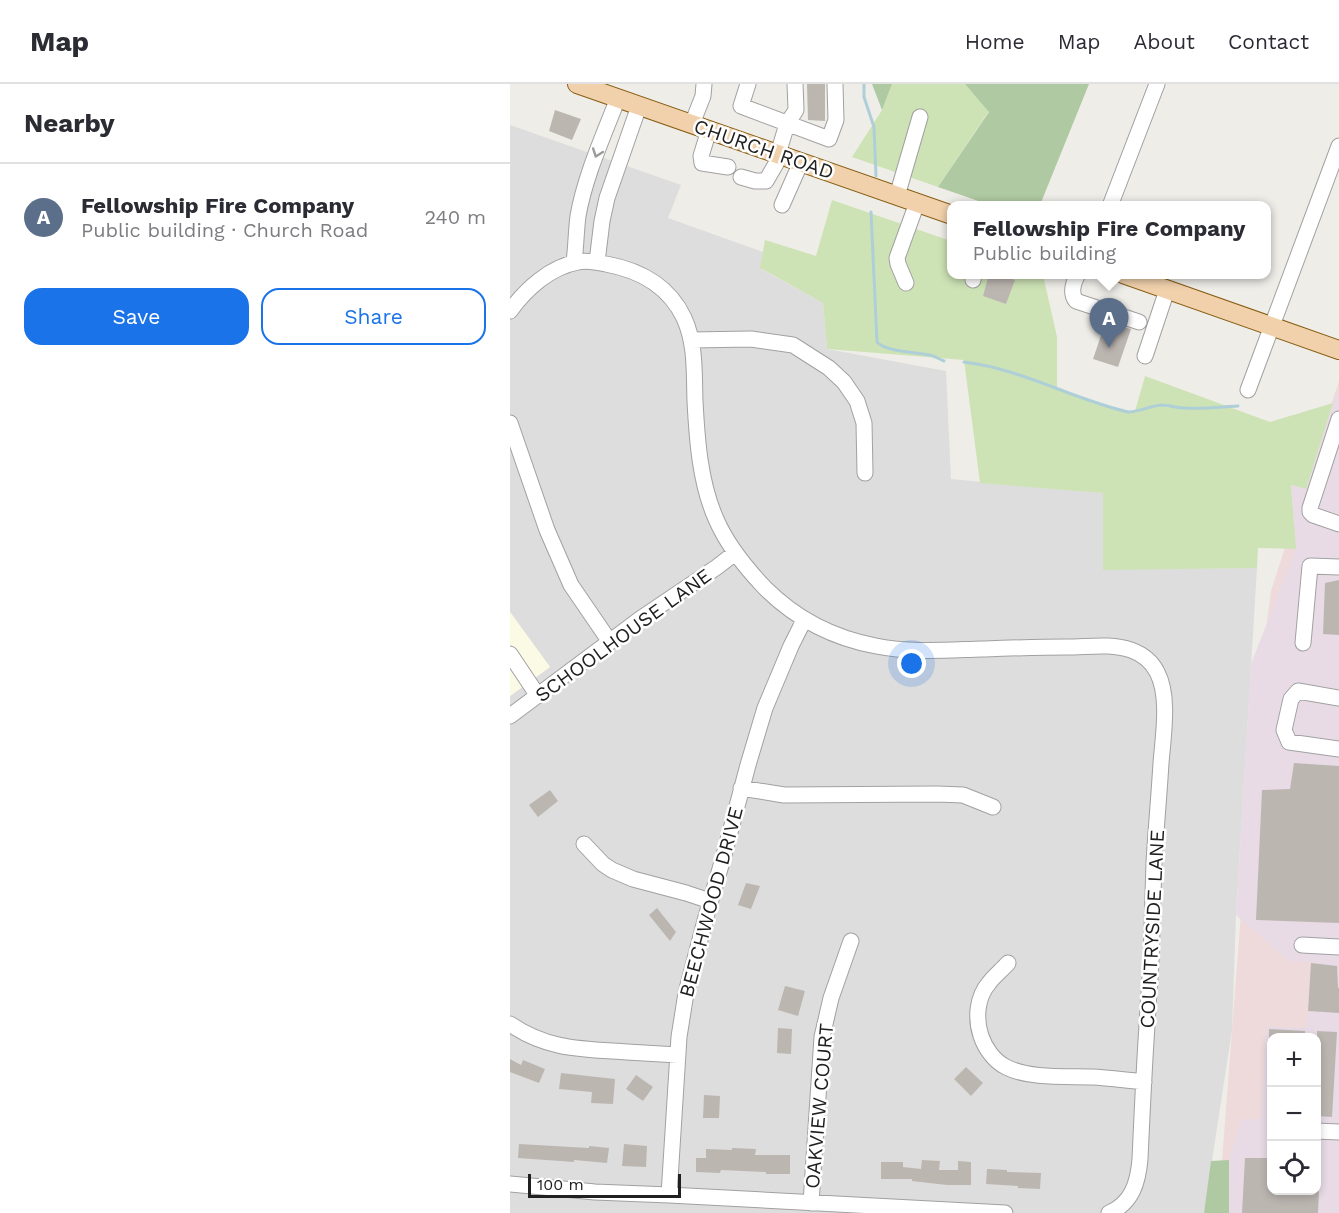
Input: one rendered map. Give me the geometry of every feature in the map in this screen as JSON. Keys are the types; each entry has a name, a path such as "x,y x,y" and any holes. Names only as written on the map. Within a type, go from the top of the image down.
{"main road":[{"name":"CHURCH ROAD","path":"577,84 947,214"},
{"path":"1137,279 1339,350"}],"street":[{"path":"704,84 700,127 702,164 728,166"},
{"path":"748,84 741,106 829,139 836,120 835,84"},
{"path":"741,177 766,181 779,154 787,124 795,110 795,84"},
{"path":"1112,201 1157,84"},
{"path":"574,262 582,199 618,98"},
{"path":"597,262 607,198 639,106"},
{"path":"897,196 920,117"},
{"path":"1248,390 1339,146"},
{"path":"782,205 801,162"},
{"path":"906,283 897,258 917,203"},
{"path":"510,311 533,285 557,269 574,262 584,261 628,269 662,288 671,297 685,319 691,340 697,428 703,474 715,517 735,553 766,589 804,620"},
{"path":"1075,279 1072,292 1076,302 1139,322"},
{"path":"1145,356 1167,290"},
{"path":"691,340 751,339 793,345 829,368 844,382 857,401 864,423 865,473"},
{"path":"1339,419 1310,512 1339,524"},
{"path":"510,423 547,530 571,585 610,642"},
{"name":"SCHOOLHOUSE LANE","path":"510,716 735,553"},
{"path":"1303,643 1310,566 1339,567"},
{"name":"COUNTRYSIDE LANE","path":"804,620 821,630 848,640 892,649 1119,647 1143,656 1157,670 1163,686 1164,730 1154,871 1139,1172 1135,1188 1127,1201 1109,1213"},
{"name":"BEECHWOOD DRIVE","path":"669,1195 683,1007 710,901 765,708 804,620"},
{"path":"510,654 538,696"},
{"path":"1339,698 1298,691 1291,699 1284,730 1289,742 1339,749"},
{"path":"741,788 784,795 963,795 993,807"},
{"path":"584,844 612,870 633,879 710,901"},
{"name":"OAKVIEW COURT","path":"811,1203 822,1037 831,998 851,940"},
{"path":"1302,945 1339,947"},
{"path":"1008,963 983,991 977,1014 982,1039 987,1050 995,1059 1015,1071 1027,1073 1144,1082"},
{"path":"510,1024 539,1040 564,1047 678,1055"},
{"path":"1321,1131 1339,1132"},
{"path":"510,1184 595,1192 1005,1213"}],"shaded area":[{"path":"510,125 681,185 668,218 763,252 761,269 823,303 827,349 946,371 951,479 1103,493 1103,569 1257,568 1236,915 1232,1030 1204,1213 510,1213 510,696 550,667 510,612"},
{"path":"1339,381 1339,1213 1218,1213 1258,691 1271,591"},
{"path":"1339,389 1339,1213 1229,1213 1229,1160 1242,1119 1261,1119 1266,1027 1307,1028 1311,962 1289,961 1236,915 1251,664 1296,549 1291,485 1306,489"},
{"path":"510,612 550,667 510,696"}],"green space":[{"path":"872,84 892,84 882,110"},
{"path":"892,84 965,84 989,111 938,187 852,157 882,110"},
{"path":"965,84 1089,84 1042,201 978,201 938,187 989,112"},
{"path":"832,200 947,240 947,279 1044,279 1057,337 1057,389 1119,410 1135,411 1145,376 1270,422 1333,403 1306,489 1291,485 1296,549 1258,548 1257,568 1103,570 1103,493 980,483 964,360 827,349 823,303 760,268 765,240 816,256"},
{"path":"1229,1160 1229,1213 1204,1213 1211,1161"}],"building":[{"path":"807,84 825,84 825,121 808,120"},
{"path":"555,110 581,119 572,140 549,131"},
{"path":"988,279 1015,280 1006,304 983,296"},
{"path":"1106,321 1117,328 1118,325 1131,329 1118,367 1093,359"},
{"path":"1339,580 1339,635 1323,634 1325,583"},
{"path":"1294,763 1339,766 1339,923 1256,920 1262,790 1290,789"},
{"path":"550,790 558,801 538,817 529,805"},
{"path":"746,883 760,886 751,909 738,905"},
{"path":"657,908 676,932 670,941 649,915"},
{"path":"1311,963 1337,966 1339,1013 1308,1011"},
{"path":"785,986 805,991 798,1016 778,1010"},
{"path":"778,1028 792,1029 791,1054 777,1053"},
{"path":"1269,1029 1305,1031 1305,1033 1269,1033"},
{"path":"1317,1031 1337,1032 1332,1117 1321,1116 1321,1033"},
{"path":"510,1059 521,1065 523,1060 545,1069 539,1083 510,1072"},
{"path":"966,1067 983,1083 971,1096 954,1079"},
{"path":"561,1073 615,1079 613,1104 591,1103 592,1092 559,1089"},
{"path":"636,1075 653,1087 643,1101 626,1089"},
{"path":"704,1095 720,1096 719,1118 703,1118"},
{"path":"519,1144 609,1148 607,1163 574,1160 574,1162 518,1158"},
{"path":"624,1144 647,1146 646,1167 622,1166"},
{"path":"732,1148 756,1149 755,1155 790,1155 790,1174 721,1170 720,1173 696,1172 696,1158 706,1158 706,1149 732,1150"},
{"path":"1245,1158 1267,1158 1267,1195 1319,1195 1318,1213 1242,1213"},
{"path":"922,1160 940,1161 939,1170 958,1170 958,1161 971,1162 971,1185 947,1185 912,1181 912,1179 881,1179 881,1162 903,1162 903,1167 921,1169"},
{"path":"987,1169 1041,1173 1040,1189 986,1184"}],"waterway":[{"path":"864,84 864,97 874,127 876,176"},
{"path":"871,212 877,342 887,348 930,355 944,361"},
{"path":"964,362 1027,377 1087,400 1128,412 1161,405 1182,408 1238,406"}],"place":[{"name":"Fellowship Fire Company","path":"1109,348"}]}
